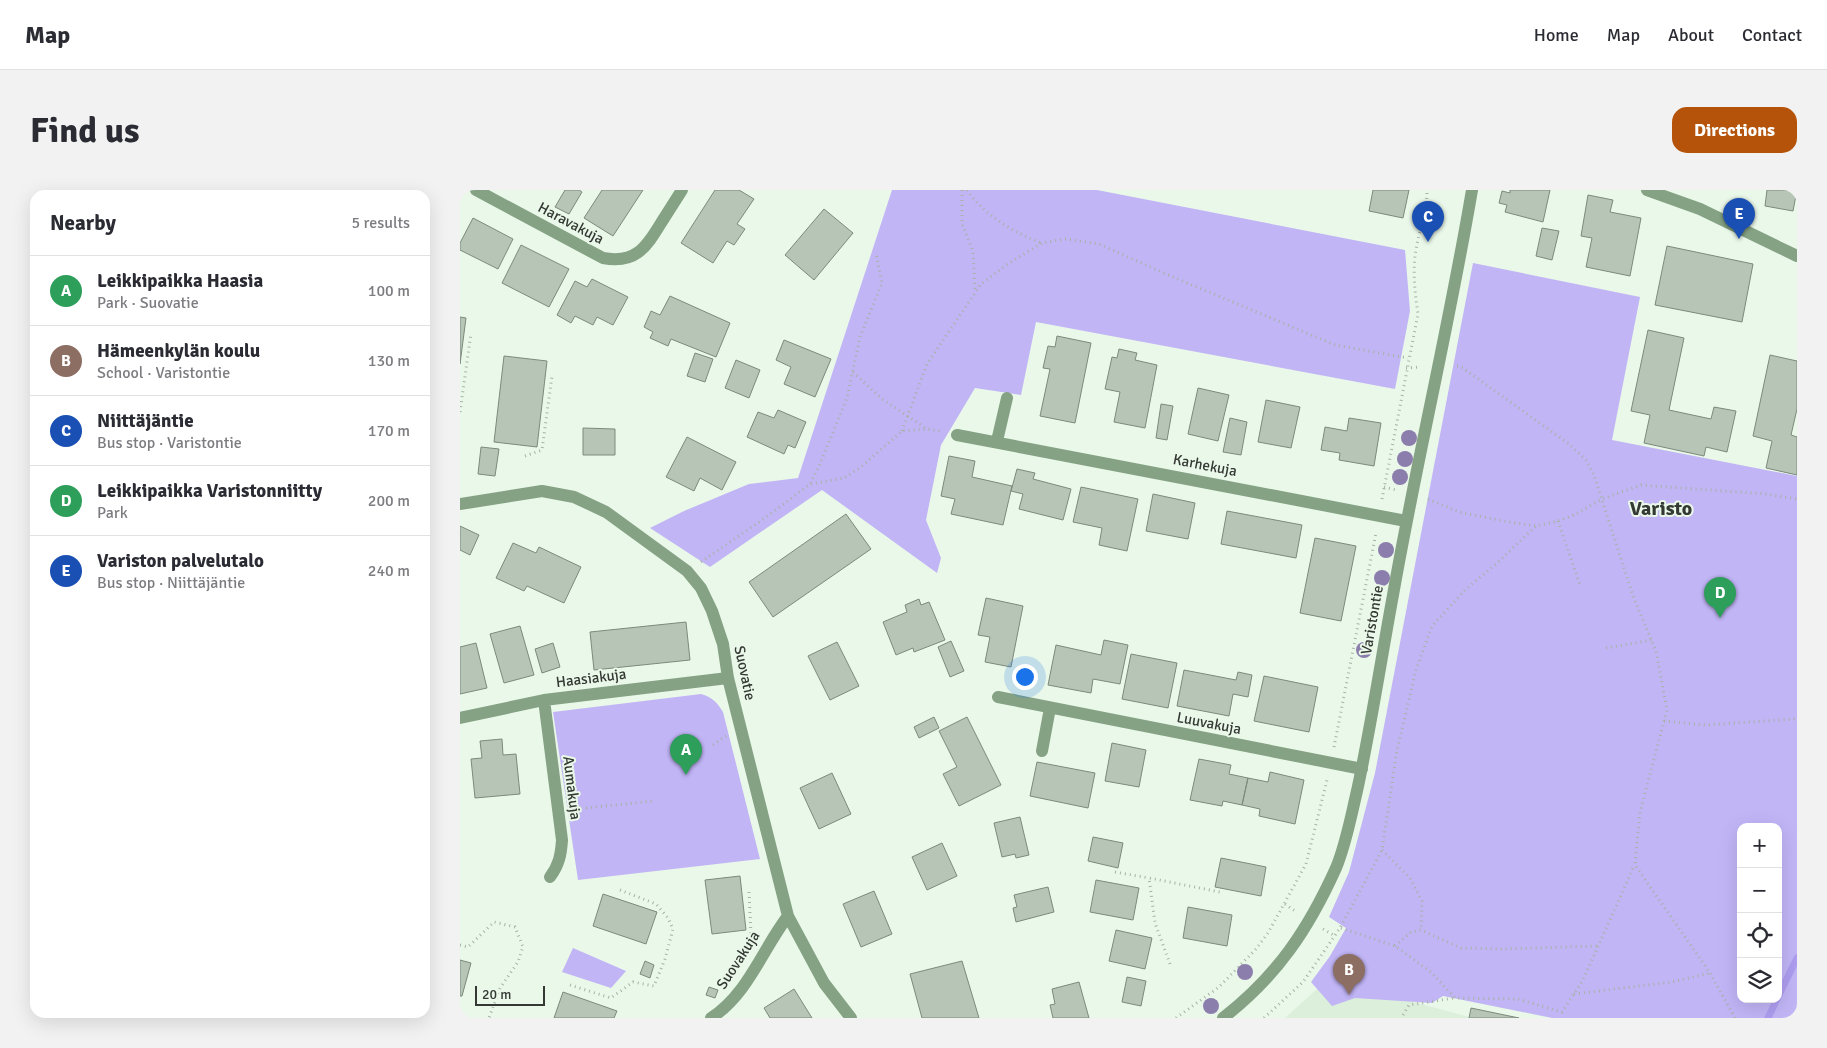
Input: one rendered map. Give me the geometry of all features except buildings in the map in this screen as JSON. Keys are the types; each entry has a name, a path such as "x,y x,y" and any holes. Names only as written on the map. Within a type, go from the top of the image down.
{"street":[{"name":"Haravakuja","path":"476,190 603,258 614,260 626,259 638,254 648,245 682,190"},
{"name":"Varistontie","path":"1223,1018 1240,1005 1273,972 1295,944 1337,866 1362,769 1406,521 1439,364 1472,190"},
{"path":"1647,190 1700,209 1797,256"},
{"path":"997,441 1007,398"},
{"name":"Karhekuja","path":"957,434 1406,521"},
{"name":"Suovatie","path":"460,504 542,491 574,497 606,512 687,571 701,588 712,611 723,644 728,678 788,916 824,983 851,1018"},
{"name":"Haasiakuja","path":"460,718 544,700 728,678"},
{"name":"Luuvakuja","path":"998,697 1362,769"},
{"name":"Aumakuja","path":"544,700 562,840 561,856 557,868 550,877"},
{"path":"1042,751 1050,708"},
{"name":"Suovakuja","path":"712,1018 726,1009 742,990 777,930 788,916"}],"path":[{"path":"962,190 962,224 973,251 975,293"},
{"path":"967,190 973,199 1020,235 1042,243"},
{"path":"1176,1018 1219,987 1256,949 1268,933 1306,864 1331,763 1406,368 1418,314 1414,284 1416,254 1427,202 1427,190"},
{"path":"810,484 844,478 902,431 927,364 981,284 1000,269 1042,243 1066,239 1100,244 1175,278 1335,345 1408,358"},
{"path":"687,571 769,516 810,484 847,398 860,337 882,282 876,253"},
{"path":"460,412 471,333"},
{"path":"1403,1016 1410,1005 1455,998 1517,999 1562,1012 1583,980 1635,866 1640,812 1667,710 1656,651 1633,596 1602,499 1587,461 1569,444 1460,366 1439,364 1406,368"},
{"path":"852,371 882,399 928,429"},
{"path":"525,456 542,450 552,376"},
{"path":"902,431 928,429 957,434"},
{"path":"1384,487 1413,493 1459,512 1536,526 1574,515 1602,499 1641,486 1766,494 1797,499"},
{"path":"1558,521 1580,585"},
{"path":"1264,1018 1303,982 1340,928 1382,850 1396,750 1416,670 1432,626 1466,589 1536,526"},
{"path":"1606,648 1652,640"},
{"path":"1664,721 1705,724 1795,719 1797,717"},
{"path":"558,811 654,801"},
{"path":"1382,850 1410,878 1422,901 1421,930"},
{"path":"1635,866 1710,973 1735,1018"},
{"path":"1115,872 1220,892"},
{"path":"1149,878 1155,923 1170,964"},
{"path":"570,985 611,998 633,982 654,986 665,959 672,929 668,918 656,904 620,890"},
{"path":"722,980 751,935 749,892"},
{"path":"460,945 468,947 494,922 514,927 523,947 518,962 500,988 489,1018"},
{"path":"1340,928 1395,946 1431,972 1455,998"},
{"path":"1395,946 1411,932 1421,930 1461,948 1501,949 1598,946"},
{"path":"1574,994 1672,982 1710,973"}],"shaded area":[{"path":"892,190 1097,190 1405,250 1410,311 1395,389 1036,322 1021,395 975,388 941,445 926,520 941,558 937,573 822,490 710,567 650,528 684,511 749,484 798,478"},
{"path":"1473,263 1640,297 1612,440 1797,476 1797,1018 1552,1018 1443,996 1432,1003 1355,998 1332,1006 1311,982 1330,956 1346,928 1329,917 1349,872 1375,773"},
{"path":"701,694 714,700 723,712 760,859 578,880 553,712"},
{"path":"573,948 626,971 611,988 562,972"},
{"path":"1328,979 1473,1018 1285,1018"}],"waterway":[{"path":"1782,989 1797,958"},
{"path":"1768,1018 1775,1003"}],"place":[{"name":"Variston palvelutalo","path":"1739,239"},
{"name":"Niittäjäntie","path":"1428,242"},
{"name":"Leikkipaikka Varistonniitty","path":"1720,618"},
{"name":"Leikkipaikka Haasia","path":"686,775"},
{"name":"Hämeenkylän koulu","path":"1349,995"}],"district":[{"name":"Varisto","path":"1661,508"}]}
